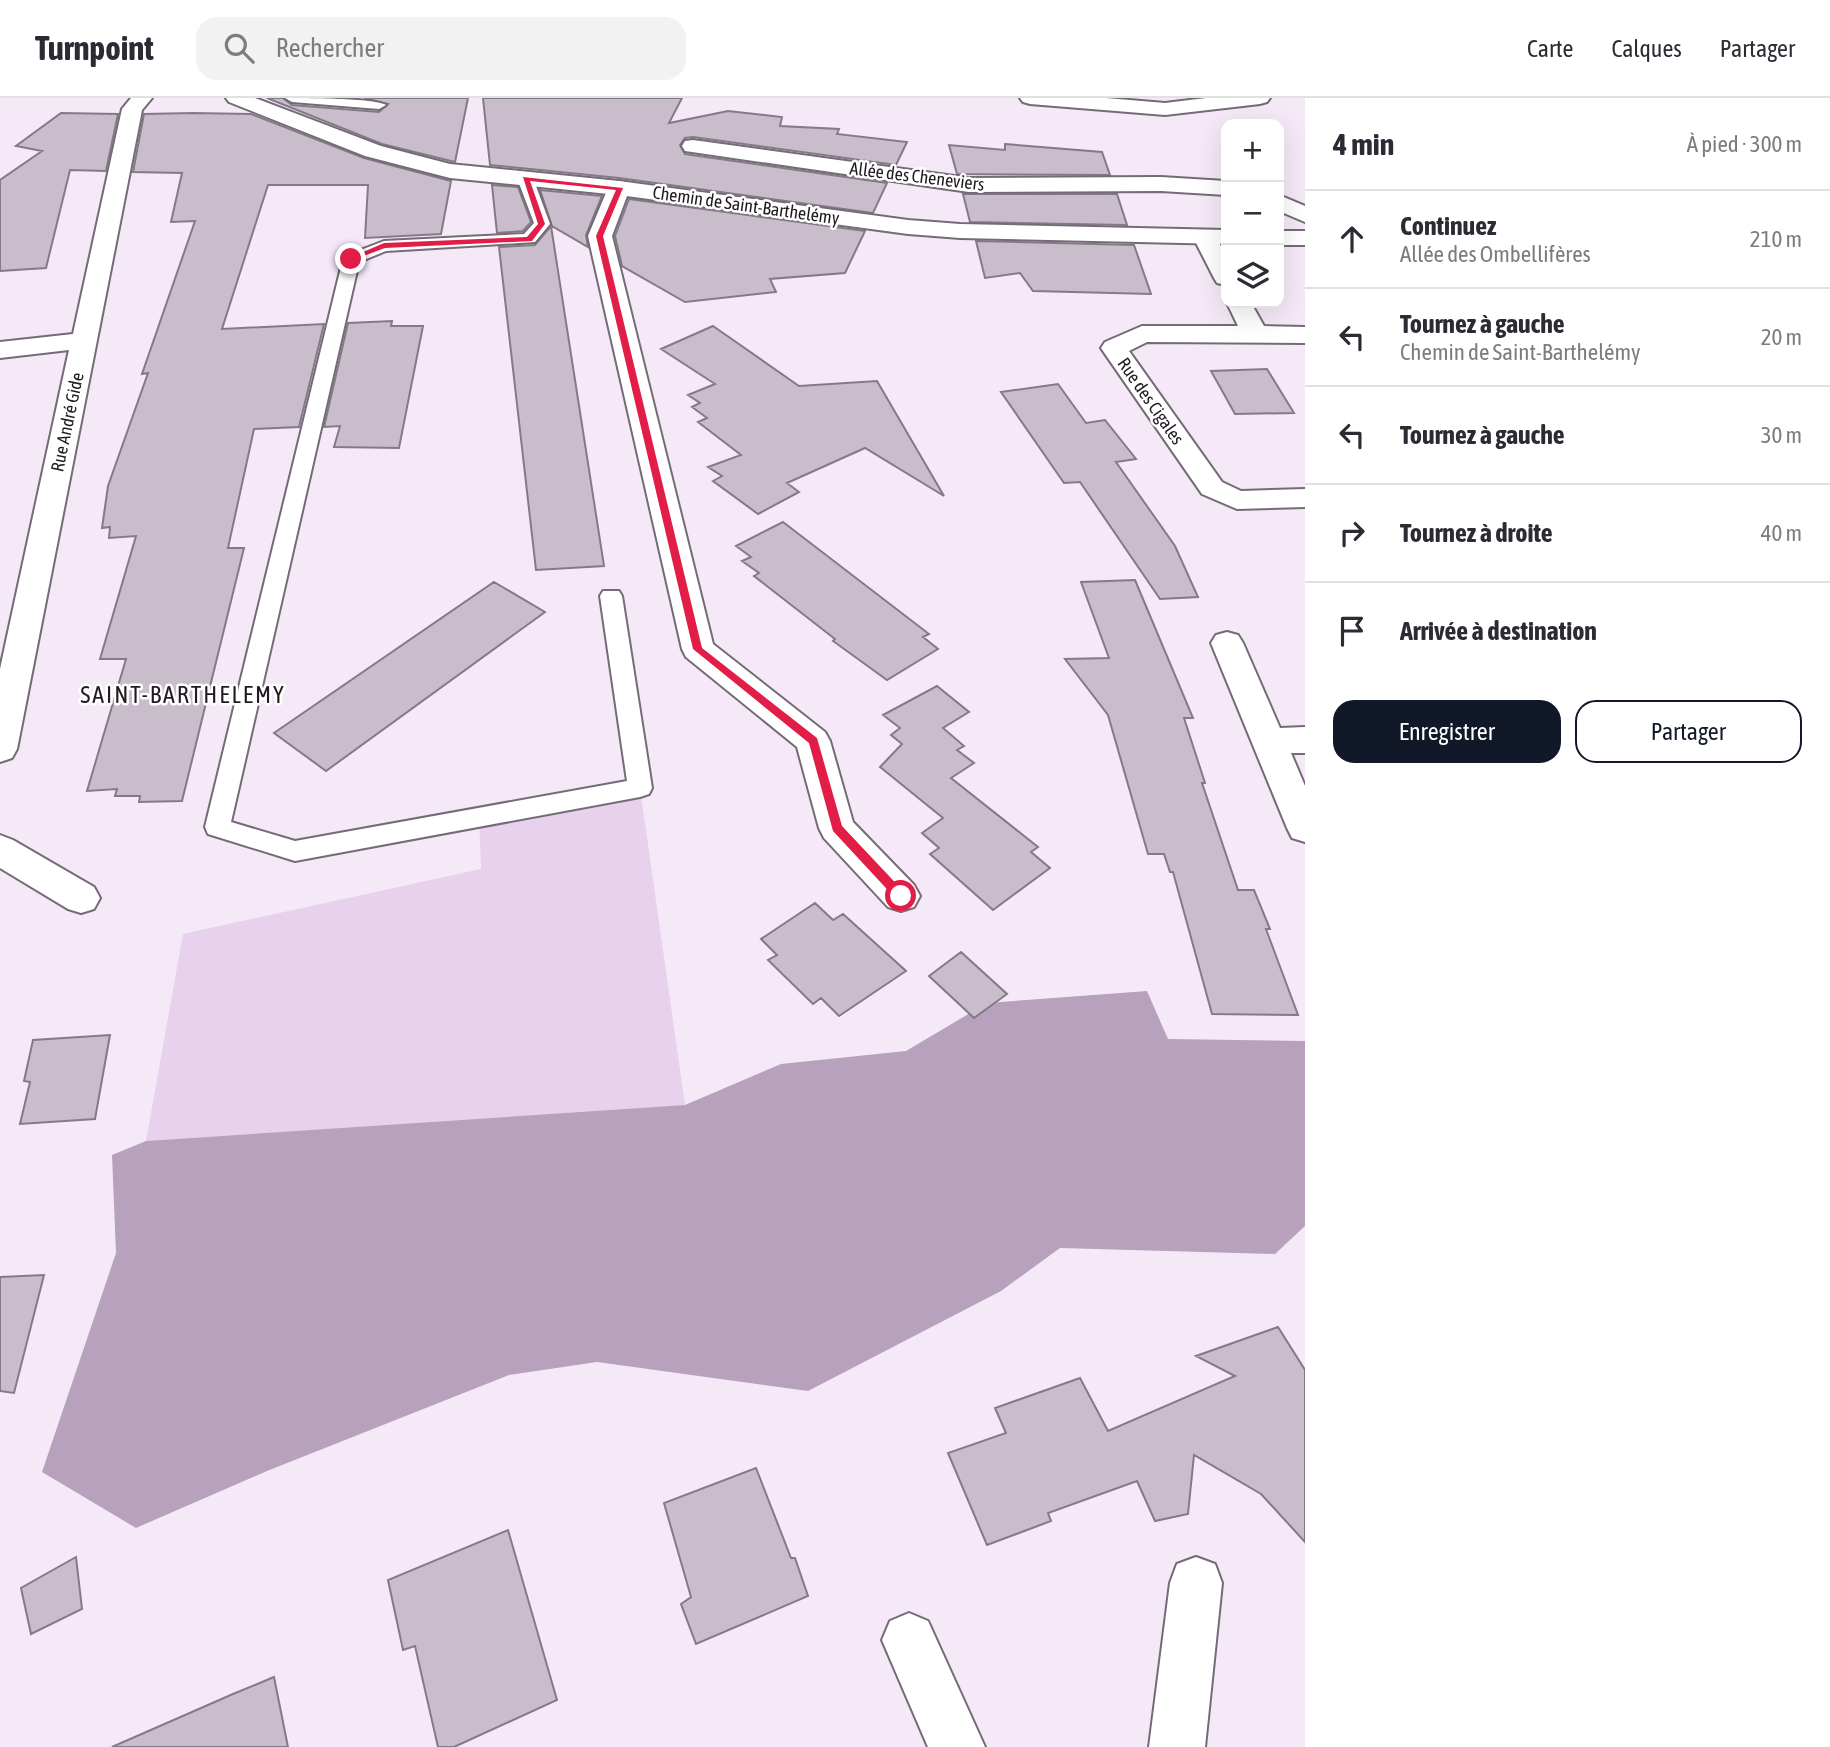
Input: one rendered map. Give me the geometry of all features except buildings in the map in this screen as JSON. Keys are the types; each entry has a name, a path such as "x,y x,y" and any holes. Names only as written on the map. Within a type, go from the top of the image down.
{"street":[{"name":"Rue André Gide","path":"0,749 132,109 142,98"},
{"name":"Chemin de Saint-Barthelémy","path":"236,98 409,162 450,171 620,188 947,230 1215,237"},
{"path":"1030,98 1165,109 1260,98"},
{"name":"Allée des Cheneviers","path":"693,146 969,185 1161,184 1221,188"},
{"path":"620,188 600,236 698,649 813,741 837,828 901,896"},
{"path":"1284,204 1305,215"},
{"path":"1215,237 1221,259"},
{"path":"1284,238 1305,238"},
{"path":"1242,308 1255,334 1305,335"},
{"name":"Rue des Cigales","path":"1255,334 1142,334 1114,348 1212,488 1237,500 1305,498"},
{"path":"0,351 84,341"},
{"path":"1227,643 1305,828"},
{"path":"1268,741 1305,740"},
{"path":"0,850 81,898"},
{"path":"1177,1747 1196,1583"},
{"path":"909,1640 957,1747"}],"lane":[{"path":"261,108 285,98"},
{"path":"292,98 379,104"},
{"path":"525,178 542,224 529,239 384,246 351,259 217,827 295,851 640,788 611,596"}],"shaded area":[{"path":"640,788 685,1105 146,1141 183,934 481,869 479,817"},
{"path":"1147,991 1168,1039 1305,1041 1305,1226 1275,1254 1060,1248 1001,1291 808,1391 597,1362 509,1375 267,1471 136,1528 42,1472 116,1253 112,1155 146,1141 685,1105 781,1064 906,1051 987,1003"}],"district":[{"name":"SAINT-BARTHELEMY","path":"183,694"}],"route":[{"path":"351,259 384,246 529,239 542,224 525,178 620,188 600,236 698,649 813,741 837,828 901,896"}]}
